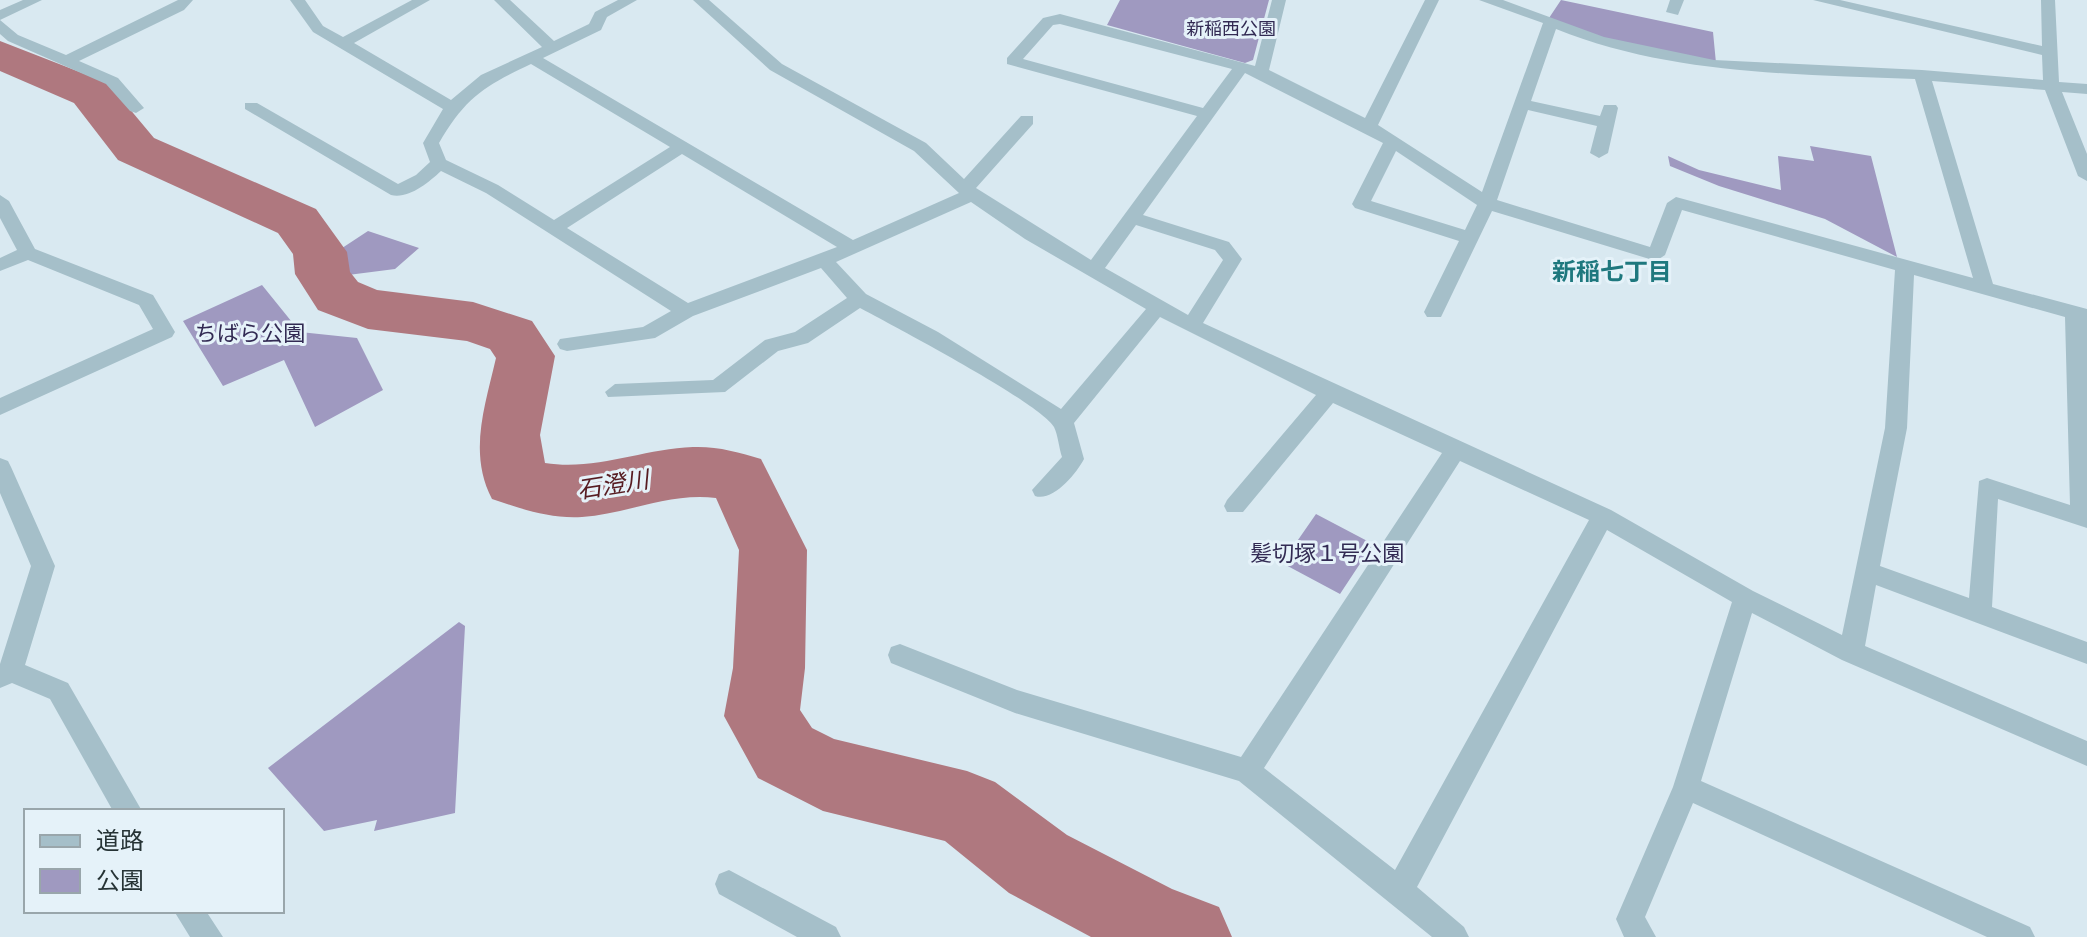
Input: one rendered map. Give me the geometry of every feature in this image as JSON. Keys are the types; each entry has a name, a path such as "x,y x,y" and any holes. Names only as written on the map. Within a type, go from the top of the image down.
{"street":[{"path":"0,16 35,0"},
{"path":"68,60 179,7 186,0"},
{"path":"297,0 318,29 452,107"},
{"path":"343,43 423,0"},
{"path":"501,0 553,49"},
{"path":"630,0 600,15 596,27 534,59 487,78 452,107 431,143 439,163 492,189 686,311"},
{"path":"700,0 776,67 920,147 969,191 1093,271 1191,326 1330,393 1603,516 1745,598 1851,652 2087,754"},
{"path":"1060,19 1071,0"},
{"path":"1261,72 1279,0"},
{"path":"1369,126 1432,0"},
{"path":"1486,0 1600,41 1714,65 1922,75 2087,89"},
{"path":"1820,0 2049,52"},
{"path":"2048,0 2051,85 2087,176"},
{"path":"1207,114 1013,61 1048,21 1060,19 1261,72 1369,126 1487,203 1656,255 1676,203 1905,269 2081,314 2084,519 1987,487 1980,613"},
{"path":"1434,312 1487,203 1551,21"},
{"path":"0,25 13,38 112,81 136,108"},
{"path":"534,59 851,247"},
{"path":"1093,271 1242,66"},
{"path":"1922,75 1986,291"},
{"path":"1522,104 1609,116 1599,153"},
{"path":"251,106 397,191 422,179 439,163"},
{"path":"567,344 648,333 686,311 824,260 969,191 1027,120"},
{"path":"1392,141 1361,204 1470,238"},
{"path":"554,228 684,146"},
{"path":"0,201 28,253 146,300 165,332 0,407"},
{"path":"1131,217 1222,246 1233,259 1191,326"},
{"path":"0,265 28,253"},
{"path":"824,260 859,299 931,337 1039,403 1063,422 1073,459 1043,490"},
{"path":"1851,652 1896,428 1905,269"},
{"path":"615,392 718,387 772,345 801,338 859,299"},
{"path":"1063,422 1158,307"},
{"path":"1235,506 1330,393"},
{"path":"1247,771 1456,449"},
{"path":"0,467 43,566 5,674 59,691 127,809"},
{"path":"1400,890 1603,516"},
{"path":"1867,571 2087,653"},
{"path":"1641,937 1630,919 1686,787 1745,598"},
{"path":"900,655 1015,701 1247,771 1334,842 1400,890 1454,937"},
{"path":"1686,787 2006,934"},
{"path":"729,884 826,937"},
{"path":"190,913 208,937"}],"green space":[{"name":"新稲西公園","path":"1120,0 1269,0 1253,60 1245,63 1107,25"},
{"path":"1561,0 1713,32 1716,63 1600,40 1549,18"},
{"path":"1810,146 1871,156 1897,257 1825,219 1719,186 1670,166 1668,156 1699,170 1781,190 1778,156 1814,161"},
{"path":"368,231 419,248 395,269 348,275 333,254"},
{"name":"ちばら公園","path":"262,285 300,332 357,338 383,390 315,427 284,360 223,386 183,321"},
{"name":"髪切塚１号公園","path":"1316,514 1373,544 1340,594 1282,563"},
{"path":"459,622 465,626 455,813 374,831 377,820 324,831 268,768"}],"waterway":[{"name":"石澄川","path":"0,55 91,93 136,149 297,221 320,252 323,274 338,296 368,309 473,322 511,335 526,356 509,435 515,481 562,492 603,489 688,472 738,477 773,550 769,668 762,716 785,753 823,774 871,783 967,809 1038,864 1156,926 1189,937"}],"district":[{"name":"新稲七丁目","path":"1612,272"}]}
